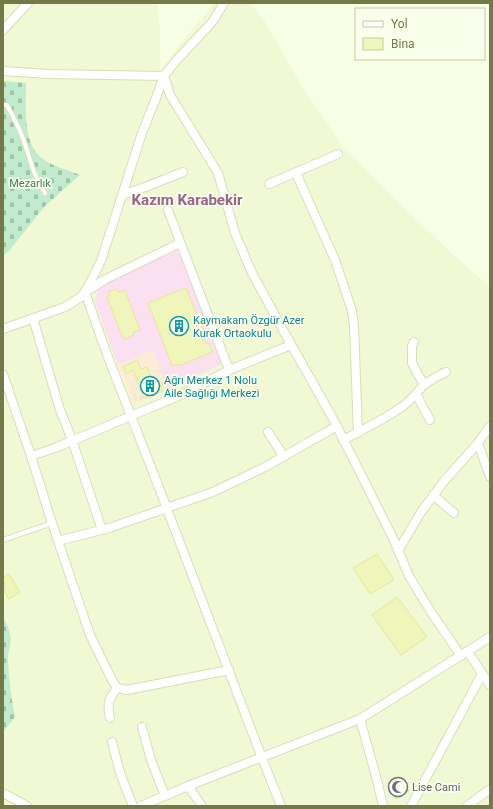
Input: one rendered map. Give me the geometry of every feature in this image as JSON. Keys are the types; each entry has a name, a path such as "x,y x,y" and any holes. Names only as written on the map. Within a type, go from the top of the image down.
{"street":[{"path":"3,30 28,3"},
{"path":"3,329 65,307 81,297 85,292 101,261 142,133 164,76 213,21 224,3"},
{"path":"3,71 49,74 164,76"},
{"path":"164,76 170,94 218,173 235,233 252,273 337,426 392,536 417,591 430,612 490,685"},
{"path":"269,184 338,154"},
{"path":"122,195 183,172"},
{"path":"296,173 335,260 352,311 354,326 358,433"},
{"path":"168,210 229,370"},
{"path":"85,292 106,279 180,243"},
{"path":"85,292 106,352 168,509 281,806"},
{"path":"33,318 59,406 102,530"},
{"path":"414,342 412,346 412,363 424,385"},
{"path":"31,456 183,394 229,370 291,345"},
{"path":"343,440 358,433 402,406 424,385 446,372"},
{"path":"3,374 90,635 110,678 117,688 127,690 229,670"},
{"path":"416,394 430,420"},
{"path":"58,541 102,530 168,509 213,492 284,457 337,426"},
{"path":"398,551 421,512 445,480 478,443 490,426"},
{"path":"268,432 284,457"},
{"path":"478,443 490,478"},
{"path":"434,495 454,513"},
{"path":"141,806 188,786 360,719 490,637"},
{"path":"411,806 482,674"},
{"path":"110,718 108,708 110,698 117,688"},
{"path":"360,719 383,806"},
{"path":"142,727 151,760 165,796"},
{"path":"112,742 120,773 133,806"},
{"path":"188,786 202,806"},
{"path":"467,806 490,789"},
{"path":"3,793 27,806"}],"lane":[{"path":"3,105 7,105 22,135 38,183 45,193"},
{"path":"3,540 52,523"}],"shaded area":[{"path":"3,3 157,3 160,31 160,70 214,3 249,3 262,17 304,90 342,145 449,251 490,287 490,806 3,806"},
{"path":"178,248 221,364 170,389 153,350 118,365 95,299 101,284"},
{"path":"153,350 170,389 134,404 118,365"}],"green space":[{"name":"Mezarlık","path":"3,81 26,83 28,134 31,144 36,152 43,159 52,164 80,175 45,206 8,252 3,255"},
{"path":"3,617 10,634 8,659 10,689 15,717 3,732"}],"building":[{"name":"Kaymakam Özgür Azer Kurak Ortaokulu","path":"186,288 203,330 201,331 206,344 209,343 212,352 179,366 178,364 172,366 148,303"},
{"path":"117,289 119,293 125,290 140,330 133,332 134,335 125,339 122,336 107,297 110,296 108,292"},
{"name":"Ağrı Merkez 1 Nolu Aile Sağlığı Merkezi","path":"137,360 141,369 147,367 153,382 158,380 163,391 144,398 133,370 126,374 123,367"},
{"path":"377,554 394,580 370,594 353,568"},
{"path":"9,574 20,592 9,599 3,589 6,586 3,578"},
{"path":"397,597 427,637 401,655 372,615"},
{"name":"Lise Cami","path":"399,776 409,791 396,799 387,783"}],"place":[{"name":"Kaymakam Özgür Azer Kurak Ortaokulu","path":"179,326"},
{"name":"Ağrı Merkez 1 Nolu Aile Sağlığı Merkezi","path":"150,386"},
{"name":"Lise Cami","path":"398,787"}],"district":[{"name":"Kazım Karabekir","path":"187,200"}]}
